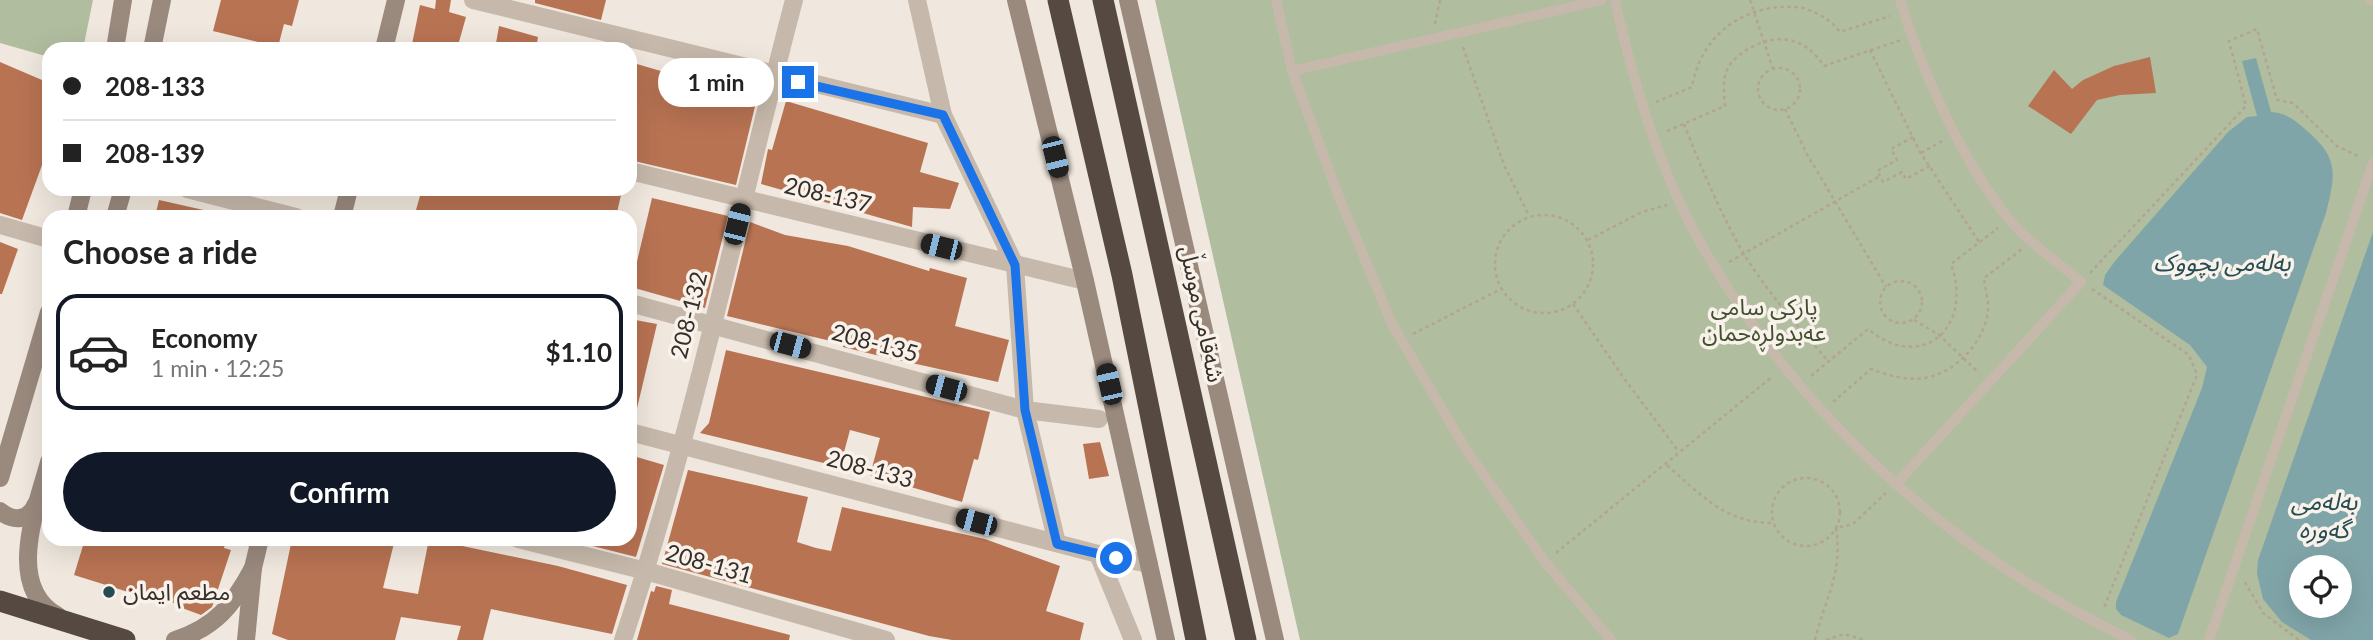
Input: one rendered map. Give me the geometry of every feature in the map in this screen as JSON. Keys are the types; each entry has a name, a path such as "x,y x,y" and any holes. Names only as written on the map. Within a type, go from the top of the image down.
{"highway":[{"path":"1058,0 1122,275 1196,640"},
{"name":"شەقامی موسڵ","path":"1104,0 1246,640"},
{"path":"0,601 125,639"}],"street":[{"path":"115,42 123,0"},
{"path":"153,42 162,0"},
{"path":"386,42 396,0"},
{"path":"473,0 774,76 943,115"},
{"name":"208-132","path":"623,640 646,571 681,445 794,0"},
{"path":"917,0 943,115 1015,265 1025,410 1057,544"},
{"path":"1016,0 1085,281 1166,640"},
{"path":"1128,0 1275,640"},
{"name":"208-137","path":"637,173 1085,281"},
{"path":"214,196 269,210"},
{"path":"0,225 42,237"},
{"name":"208-135","path":"637,305 1025,410 1099,419"},
{"path":"0,478 42,336"},
{"name":"208-133","path":"637,434 1057,544 1149,564"},
{"path":"42,487 29,546 30,572 37,599 47,610 64,619"},
{"path":"0,511 10,518 25,518 34,510 39,498"},
{"path":"246,640 253,568 258,546"},
{"name":"208-131","path":"546,546 646,571 886,640"},
{"path":"1098,554 1133,640"},
{"path":"175,640 204,629 231,607 253,568"}],"lane":[{"path":"1276,0 1292,71 1339,197 1392,324 1465,448 1545,562 1611,640"},
{"path":"1292,71 1602,0"},
{"path":"1615,0 1630,67 1643,107 1695,232 1784,367 1822,412 1896,484 1951,532 1999,566 2098,624 2131,640"},
{"path":"1896,484 2081,282 2010,220 1955,133 1902,6"},
{"path":"2209,640 2373,163"}],"path":[{"path":"1432,39 1440,0"},
{"path":"1750,0 1773,69"},
{"path":"1751,5 1775,2 1793,4 1818,14 1840,32 1902,6"},
{"path":"1643,107 1692,87 1695,67 1706,48 1721,27 1741,12"},
{"path":"2098,624 2197,375 2189,355 2081,282 2246,106 2229,41 2257,29 2277,100 2293,103 2337,146 2373,163"},
{"path":"1458,33 1504,165 1529,216"},
{"path":"1654,137 1725,106 1723,84 1728,67 1743,52 1762,41 1780,37 1800,41 1816,54 1824,66 1913,36"},
{"path":"1870,50 1921,153 1979,242"},
{"path":"1773,69 1792,73 1799,83 1795,102 1785,109 1771,108 1758,92 1761,78 1773,69"},
{"path":"1785,109 1885,287"},
{"path":"1684,124 1707,183 1743,252 1783,307 1828,361"},
{"path":"1921,153 1955,133"},
{"path":"1913,137 1891,149 1897,160 1877,171 1884,182 1902,172 1906,179 1930,166"},
{"path":"1717,269 1880,176"},
{"path":"1588,240 1642,212 1681,200"},
{"path":"1546,214 1563,218 1577,226 1588,240 1593,253 1590,282 1573,304 1558,312 1542,314 1518,306 1501,289 1495,275 1497,246 1516,223 1529,216 1546,214"},
{"path":"1800,384 1868,329 1894,345 1912,347 1927,344 1939,335 1951,325 1959,295 1951,264 2010,220"},
{"path":"1822,412 1871,369 1884,374 1925,379 1962,358 1983,331 1988,309 1984,278 2033,241"},
{"path":"1885,287 1905,281 1917,288 1923,300 1914,319"},
{"path":"1885,287 1880,299 1887,318 1900,323 1914,319 1939,335 1990,382"},
{"path":"1402,341 1501,289"},
{"path":"1573,304 1680,453"},
{"path":"1545,562 1784,367"},
{"path":"1667,464 1701,495 1725,511 1747,523 1773,523"},
{"path":"1809,478 1820,481 1836,496 1840,518 1836,528 1819,544 1797,546 1778,533 1773,523 1771,511 1779,491 1788,483 1809,478"},
{"path":"1836,528 1853,524 1896,484"},
{"path":"1815,640 1836,578 1840,552 1836,528"},
{"path":"2234,568 2263,613 2299,640"},
{"path":"1826,640 1844,634 1866,640"}],"green space":[{"path":"0,0 93,0 84,42 42,42 42,55 0,43"},
{"name":"پارکی سامی عەبدولڕەحمان","path":"1155,0 2373,0 2373,640 1300,640"}],"water":[{"name":"بەلەمی بچووک","path":"2256,58 2271,112 2293,119 2316,139 2332,167 2332,187 2326,213 2178,634 2169,638 2121,615 2116,609 2116,602 2202,388 2207,367 2190,345 2103,285 2105,275 2115,261 2228,132 2247,117 2257,116 2242,61"},
{"name":"بەلەمی گەورە","path":"2373,232 2373,640 2311,640 2282,622 2263,599 2257,574 2258,560"}],"building":[{"path":"221,0 299,0 292,26 284,24 279,42 258,42 213,31"},
{"path":"436,0 451,0 449,12 466,17 459,42 412,42 420,5 435,9"},
{"path":"535,0 606,0 601,20 535,3"},
{"path":"499,26 538,37 537,42 496,42"},
{"path":"2150,57 2156,93 2120,95 2097,100 2071,134 2028,106 2054,70 2072,89 2083,80 2114,66"},
{"path":"0,62 42,80 42,165 22,220 0,213"},
{"path":"637,64 722,89 723,84 758,94 736,185 637,162"},
{"path":"786,101 928,143 920,172 959,183 950,209 913,207 912,227 761,184 768,149 772,150"},
{"path":"420,196 621,196 618,210 416,210"},
{"path":"652,198 728,216 705,308 637,289 637,262"},
{"path":"159,200 204,210 157,210"},
{"path":"750,222 785,235 848,246 929,271 930,268 967,278 955,326 1009,340 998,382 843,347 843,344 727,316"},
{"path":"0,242 18,249 2,294 0,294"},
{"path":"637,320 657,324 637,408"},
{"path":"726,350 990,412 978,460 974,459 962,502 870,475 880,438 850,430 840,467 700,433 709,423"},
{"path":"1100,442 1109,476 1089,479 1083,444"},
{"path":"637,457 664,465 636,557 593,546 637,546"},
{"path":"688,470 808,497 797,542 816,548 831,551 842,507 985,539 1060,566 1046,611 1084,623 1080,640 952,640 929,636 662,564"},
{"path":"83,546 224,546 231,550 212,607 201,615 162,596 160,602 74,575"},
{"path":"291,546 393,546 383,588 418,594 428,546 462,546 558,566 627,585 612,634 491,609 483,640 457,640 461,626 401,617 395,640 288,640 272,634"},
{"path":"656,586 672,590 669,604 790,635 789,640 637,640 651,591 654,592"}],"place":[{"name":"مطعم ايمان","path":"109,592"}],"route":[{"path":"798,82 943,115 1015,265 1025,410 1057,544 1116,558"}]}
